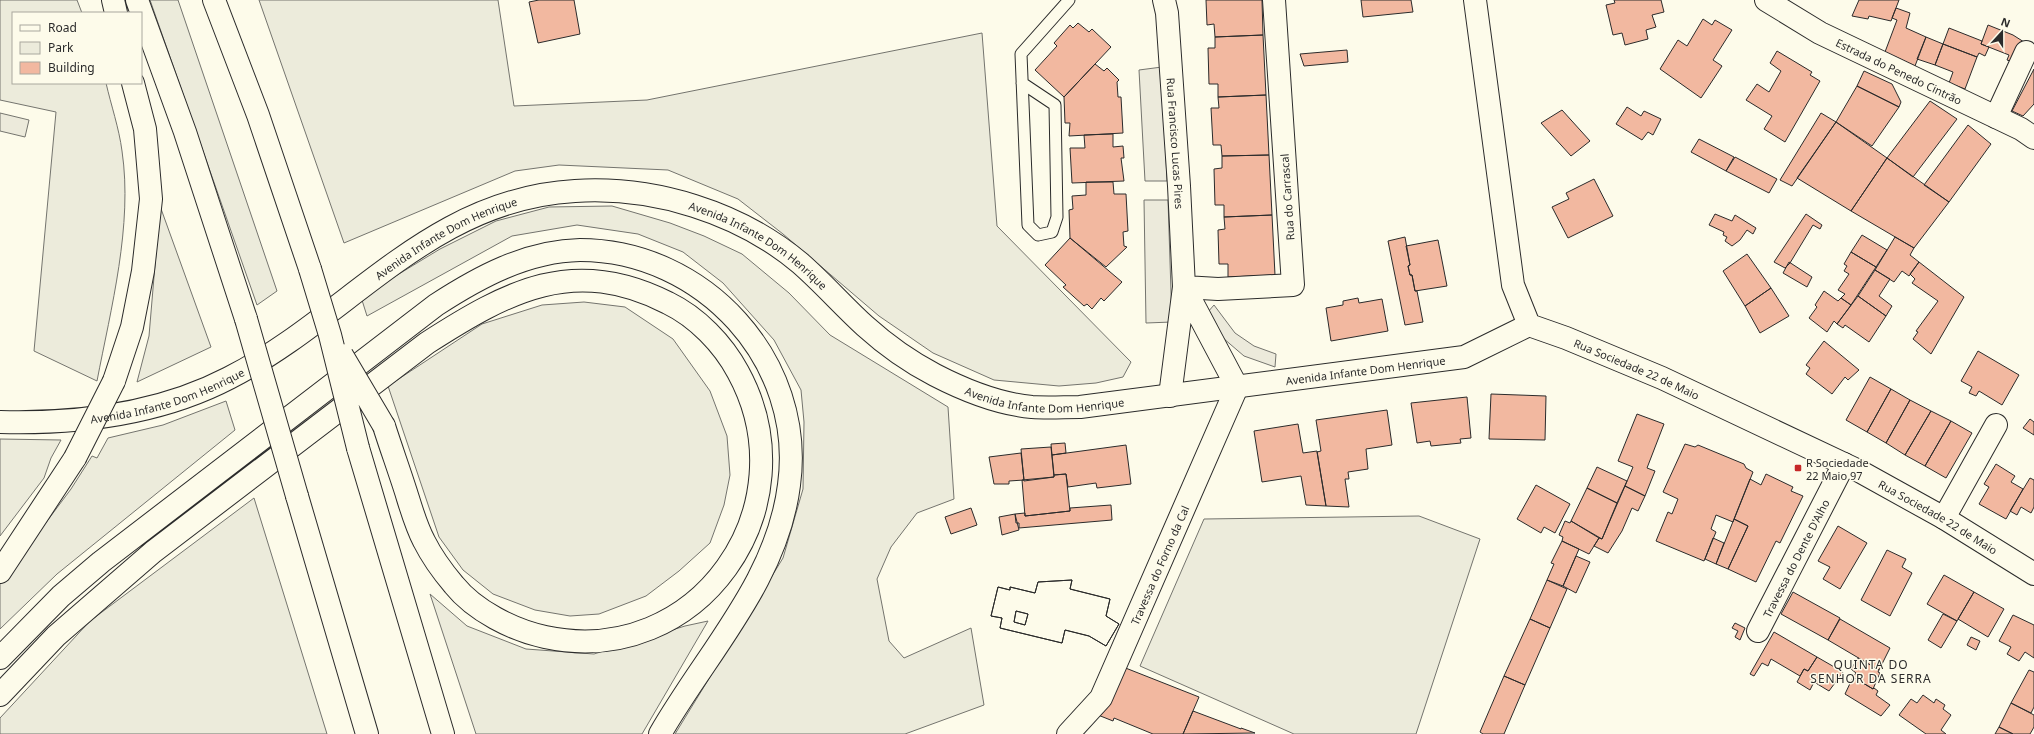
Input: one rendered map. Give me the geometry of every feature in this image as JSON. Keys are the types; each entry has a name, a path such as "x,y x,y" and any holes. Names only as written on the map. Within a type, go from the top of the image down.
{"main road":[{"path":"113,0 116,12"},
{"path":"136,0 141,12"},
{"path":"214,0 258,115 310,269 330,335 358,448 443,734"},
{"name":"Rua Francisco Lucas Pires","path":"1164,0 1169,28 1184,287 1170,396"},
{"name":"Rua do Carrascal","path":"1184,287 1218,289 1293,286 1274,0"},
{"path":"1476,0 1513,285 1529,325"},
{"name":"Estrada do Penedo Cintrão","path":"1766,0 1820,33 2021,129 2034,138"},
{"path":"142,13 150,31 185,132 246,319 368,734"},
{"path":"1996,117 2026,52"},
{"path":"0,572 75,458 114,381 132,327 143,271 151,199 145,129 133,84"},
{"name":"Avenida Infante Dom Henrique","path":"0,422 32,423 98,418 134,412 198,393 230,378 273,353 439,233 472,215 509,202 573,191 613,191 652,195 691,206 729,220 765,239 800,263 868,329 899,353 934,374 970,390 1031,407 1080,407 1464,357 1529,325"},
{"path":"0,658 61,596 101,562 436,305 468,284 522,260 552,253 579,250 615,253 644,260 676,274 705,291 734,315 753,339 768,363 780,393 788,423 791,456 790,484 784,514 774,546 761,575 741,610 660,734"},
{"path":"0,695 56,636 153,552 421,348 467,317 503,298 540,286 575,280 612,282 647,292 678,308 708,332 730,357 748,389 757,418 762,443 761,474 758,499 748,528 735,556 716,582 694,604 650,628 620,637 592,642 562,640 527,633 500,620 476,605 456,588 424,541 384,426 330,335"},
{"name":"Rua Francisco Lucas Pires","path":"1184,287 1237,387"},
{"name":"Rua Sociedade 22 de Maio","path":"1529,325 1566,338 1662,378 1844,464 1944,518 2034,574"},
{"name":"Travessa do Forno da Cal","path":"1068,734 1100,698 1237,387"},
{"path":"1944,518 1996,425"},
{"name":"Travessa do Dente D'Alho","path":"1758,631 1844,464"}],"lane":[{"path":"1022,83 1055,106 1057,217 1052,232 1038,235 1028,225 1022,83 1021,54 1069,0"}],"green space":[{"path":"0,0 77,0 82,12 12,12 12,84 106,84 121,142 125,179 125,208 119,266 97,381 34,351 56,112 0,100"},
{"path":"150,0 178,0 277,291 257,305"},
{"path":"259,0 498,0 514,106 647,100 982,33 997,226 1131,362 1123,377 1096,383 1059,386 994,380 933,353 879,316 783,234 738,199 668,170 559,165 515,171 344,243"},
{"path":"160,206 211,347 137,382 149,336"},
{"path":"612,206 670,223 704,236 742,254 789,293 830,335 948,407 954,499 917,513 891,547 877,579 889,641 904,658 971,628 984,705 905,734 675,734 783,558 803,489 804,422 801,390 774,340 723,283 683,252 638,234 577,225 512,236 367,316 361,297 440,249 496,221 549,207"},
{"path":"584,302 625,307 673,339 710,391 727,436 730,475 724,505 710,543 679,571 646,596 599,614 570,616 535,610 493,594 463,570 439,537 388,386 482,324 542,305"},
{"path":"226,401 235,430 57,574 0,629 0,584 71,489 92,456 97,458 108,438 163,425"},
{"path":"0,439 61,440 51,458 44,478 0,536"},
{"path":"254,498 327,734 0,734 0,718 90,621"},
{"path":"1419,516 1480,539 1416,734 1294,734 1140,666 1204,519"},
{"path":"430,594 467,626 526,649 594,654 685,626 708,621 642,734 476,734"}],"shaded area":[{"path":"1162,67 1167,181 1145,181 1139,70"},
{"path":"0,113 29,120 25,137 0,131"},
{"path":"1144,200 1168,200 1172,322 1146,323"},
{"path":"1214,305 1235,333 1254,346 1276,354 1275,367 1244,356 1223,338 1207,313"}],"building":[{"path":"539,0 574,0 580,34 538,43 529,2"},
{"path":"1206,0 1262,0 1263,35 1215,37 1214,24 1207,25"},
{"path":"1361,0 1411,0 1413,12 1363,17"},
{"path":"1614,0 1661,0 1664,12 1652,15 1656,27 1646,30 1648,39 1625,45 1622,33 1613,35 1606,5 1615,3"},
{"path":"1859,0 1899,0 1891,21 1869,16 1868,19 1852,16"},
{"path":"1896,8 1910,13 1906,28 1926,37 1915,66 1885,52 1897,20 1892,18"},
{"path":"1703,19 1712,25 1715,20 1732,30 1713,60 1722,66 1701,98 1660,69 1678,40 1687,46"},
{"path":"1078,23 1089,32 1092,29 1111,47 1064,97 1035,70 1057,46 1054,43 1070,25 1073,28"},
{"path":"1988,25 2013,35 2024,42 2016,63 2007,60 2009,55 1981,44"},
{"path":"1949,28 1982,41 1981,44 1989,47 1985,56 1979,53 1977,57 1943,44"},
{"path":"1263,35 1266,95 1218,97 1218,84 1209,84 1208,48 1215,48 1215,37"},
{"path":"1926,37 1943,44 1935,65 1917,59"},
{"path":"1943,44 1977,57 1965,89 1949,83 1953,72 1935,65"},
{"path":"1347,50 1348,62 1304,66 1300,54"},
{"path":"1777,51 1812,72 1810,75 1820,81 1785,142 1764,129 1772,116 1746,100 1757,84 1769,92 1781,71 1770,63"},
{"path":"1095,64 1104,71 1107,68 1119,80 1117,82 1118,97 1121,97 1123,133 1069,136 1070,123 1065,123 1064,97"},
{"path":"2034,69 2034,104 2023,116 2012,111"},
{"path":"1864,71 1892,84 1901,102 1899,107 1857,86"},
{"path":"1857,86 1899,107 1872,146 1836,122"},
{"path":"1266,95 1269,155 1222,156 1221,145 1213,145 1211,108 1219,108 1218,97"},
{"path":"1930,101 1957,119 1913,177 1887,158"},
{"path":"1627,107 1641,116 1644,111 1661,119 1653,135 1648,132 1642,140 1616,124"},
{"path":"1562,110 1590,141 1571,156 1541,123"},
{"path":"1821,113 1836,122 1792,186 1780,180"},
{"path":"1836,122 1887,158 1851,211 1797,178"},
{"path":"1968,125 1991,144 1949,202 1924,185"},
{"path":"1113,134 1113,147 1123,146 1124,158 1121,158 1124,181 1072,183 1070,148 1085,148 1084,135"},
{"path":"1699,139 1734,157 1726,171 1691,152"},
{"path":"1269,155 1272,215 1224,217 1224,205 1215,205 1214,169 1222,168 1222,156"},
{"path":"1735,157 1777,179 1769,193 1726,171"},
{"path":"1887,158 1949,202 1914,248 1851,211"},
{"path":"1594,179 1613,216 1568,238 1552,207 1569,199 1566,193"},
{"path":"1086,182 1113,182 1114,194 1126,194 1128,231 1123,232 1124,246 1127,247 1106,267 1070,238 1069,210 1073,209 1072,196 1086,195"},
{"path":"1715,214 1732,221 1735,215 1756,228 1753,234 1747,230 1740,240 1732,246 1725,241 1727,237 1723,235 1724,232 1709,225"},
{"path":"1806,214 1822,225 1820,229 1813,225 1790,263 1785,268 1774,262"},
{"path":"1272,215 1275,275 1228,277 1228,264 1219,264 1218,230 1225,229 1224,217"},
{"path":"1862,235 1887,250 1876,267 1851,252"},
{"path":"1405,237 1410,265 1408,266 1410,275 1412,275 1415,291 1417,291 1423,322 1405,325 1388,241"},
{"path":"1895,237 1914,248 1910,255 1919,262 1909,276 1902,271 1894,282 1875,270"},
{"path":"1070,238 1122,282 1104,301 1101,298 1092,309 1087,304 1084,306 1063,287 1066,285 1045,265"},
{"path":"1438,240 1447,286 1415,291 1412,275 1410,275 1408,266 1410,265 1406,246"},
{"path":"1851,252 1876,267 1851,305 1841,298 1845,294 1838,290 1849,274 1844,271 1847,266 1844,264"},
{"path":"1747,254 1771,288 1745,306 1723,271"},
{"path":"1789,262 1812,277 1807,287 1783,273"},
{"path":"1919,262 1964,297 1931,354 1913,339 1918,332 1916,331 1938,301 1912,283 1915,279 1910,274"},
{"path":"1875,270 1890,279 1879,296 1892,306 1886,316 1858,296"},
{"path":"1771,288 1789,316 1760,333 1745,306"},
{"path":"1824,291 1838,301 1841,298 1851,305 1837,324 1834,321 1827,332 1809,318 1817,307 1815,305"},
{"path":"1858,296 1886,316 1869,342 1845,325 1843,328 1837,324"},
{"path":"1358,298 1359,303 1382,299 1388,331 1331,341 1326,308 1343,305 1343,301"},
{"path":"1824,341 1859,370 1848,380 1845,377 1832,394 1806,374 1810,368 1806,365"},
{"path":"1978,351 2019,375 2002,405 1979,391 1976,396 1969,393 1972,387 1961,381"},
{"path":"1870,377 1891,389 1867,432 1846,420"},
{"path":"1891,389 1910,400 1886,443 1867,432"},
{"path":"1491,394 1546,396 1545,440 1489,439"},
{"path":"1467,397 1471,438 1460,439 1461,443 1431,446 1430,441 1417,443 1411,403"},
{"path":"1910,400 1931,411 1905,455 1886,443"},
{"path":"1387,410 1392,445 1366,449 1368,469 1348,472 1349,479 1345,479 1349,507 1326,506 1317,452 1321,451 1316,420"},
{"path":"1931,411 1951,421 1925,466 1905,455"},
{"path":"1637,414 1664,424 1647,468 1655,471 1645,496 1625,486 1633,467 1618,461"},
{"path":"2030,419 2034,422 2034,435 2023,428"},
{"path":"1951,421 1972,433 1946,478 1925,466"},
{"path":"1298,424 1303,453 1317,451 1326,506 1306,505 1301,476 1262,482 1254,431"},
{"path":"1065,443 1066,453 1052,455 1051,444"},
{"path":"1685,444 1695,447 1698,445 1744,464 1746,468 1753,472 1733,522 1716,515 1711,529 1716,532 1704,561 1656,541 1668,512 1672,514 1678,499 1663,492"},
{"path":"1126,445 1131,484 1097,488 1096,483 1068,487 1066,474 1054,475 1052,455"},
{"path":"1051,447 1054,477 1024,481 1021,449"},
{"path":"1021,453 1024,480 1009,481 1009,484 994,484 989,457"},
{"path":"1996,464 2015,476 2011,482 2023,489 2006,519 1979,504 1989,487 1984,484"},
{"path":"1597,467 1627,481 1617,503 1587,488"},
{"path":"1066,474 1070,511 1025,516 1022,480 1054,477 1054,475"},
{"path":"1766,474 1793,487 1791,491 1803,496 1780,543 1776,541 1756,582 1728,569 1748,526 1734,519 1750,479 1761,485"},
{"path":"2030,478 2034,480 2034,507 2031,513 2021,507 2017,515 2010,511"},
{"path":"1536,485 1570,504 1555,533 1544,527 1541,533 1517,519"},
{"path":"1625,486 1645,496 1638,511 1632,508 1622,531 1608,553 1594,546 1599,538 1602,539"},
{"path":"1587,488 1617,503 1602,539 1571,521"},
{"path":"1111,505 1112,520 1019,528 1019,523 1016,523 1015,514 1025,513 1025,516 1070,511 1070,508"},
{"path":"971,508 977,525 951,534 945,517"},
{"path":"1015,514 1019,530 1002,535 999,517"},
{"path":"1734,519 1748,526 1728,569 1716,564"},
{"path":"1565,521 1570,523 1571,521 1599,538 1589,554 1562,541 1563,537 1559,535"},
{"path":"1838,526 1867,543 1840,589 1823,579 1830,567 1818,561"},
{"path":"1713,538 1724,543 1716,564 1705,559"},
{"path":"1562,541 1579,549 1563,586 1547,580 1554,564 1551,563"},
{"path":"1887,550 1906,559 1902,567 1912,573 1890,616 1861,600"},
{"path":"1576,556 1590,562 1576,593 1563,586"},
{"path":"1944,575 1974,592 1957,621 1927,604"},
{"path":"1072,580 1070,589 1110,599 1106,616 1119,624 1106,646 1089,636 1065,630 1062,643 1000,628 1002,618 991,616 998,587 1010,590 1010,587 1035,593 1038,582","holes":["1016,611 1028,614 1025,625 1014,622"]},
{"path":"1072,580 1070,589 1110,599 1106,616 1119,624 1106,646 1089,636 1065,630 1062,643 1000,628 1002,618 991,616 998,587 1010,590 1010,587 1035,593 1038,582"},
{"path":"1547,580 1567,589 1550,628 1530,619"},
{"path":"1793,592 1840,618 1828,640 1781,614"},
{"path":"1974,592 2004,609 1988,637 1958,619"},
{"path":"1016,611 1028,614 1025,625 1014,622"},
{"path":"1943,614 1957,621 1941,648 1928,640"},
{"path":"2013,615 2034,625 2034,658 2025,652 2019,661 2007,654 2011,647 1999,641"},
{"path":"1530,619 1550,628 1525,685 1504,676"},
{"path":"1840,619 1890,648 1879,670 1828,640"},
{"path":"1735,623 1745,628 1740,640 1735,637 1738,631 1732,628"},
{"path":"1774,632 1817,657 1808,671 1804,669 1800,676 1771,659 1768,666 1762,663 1754,676 1750,674"},
{"path":"1971,637 1980,641 1976,650 1967,645"},
{"path":"1817,657 1843,672 1829,691 1814,682 1810,690 1797,682 1804,669 1808,671"},
{"path":"1858,658 1879,670 1878,672 1880,673 1873,689 1853,677 1856,673 1851,669"},
{"path":"1123,667 1199,697 1183,734 1153,734 1114,718 1113,721 1098,715"},
{"path":"2029,670 2034,672 2034,707 2031,713 2011,703"},
{"path":"1504,676 1525,685 1504,734 1483,734 1480,732"},
{"path":"1853,677 1878,691 1876,695 1890,705 1881,716 1845,694"},
{"path":"1923,695 1934,703 1936,699 1945,705 1943,709 1951,715 1941,730 1946,734 1926,734 1899,715 1911,699 1917,703"},
{"path":"2011,703 2034,715 2034,727 2030,734 2013,734 1999,727"},
{"path":"1193,711 1241,729 1255,733 1183,734"},
{"path":"1999,727 2013,734 1995,734"}],"place":[{"name":"R Sociedade 22 Maio 97","path":"1798,468"}],"district":[{"name":"QUINTA DO SENHOR DA SERRA","path":"1871,671"}]}
